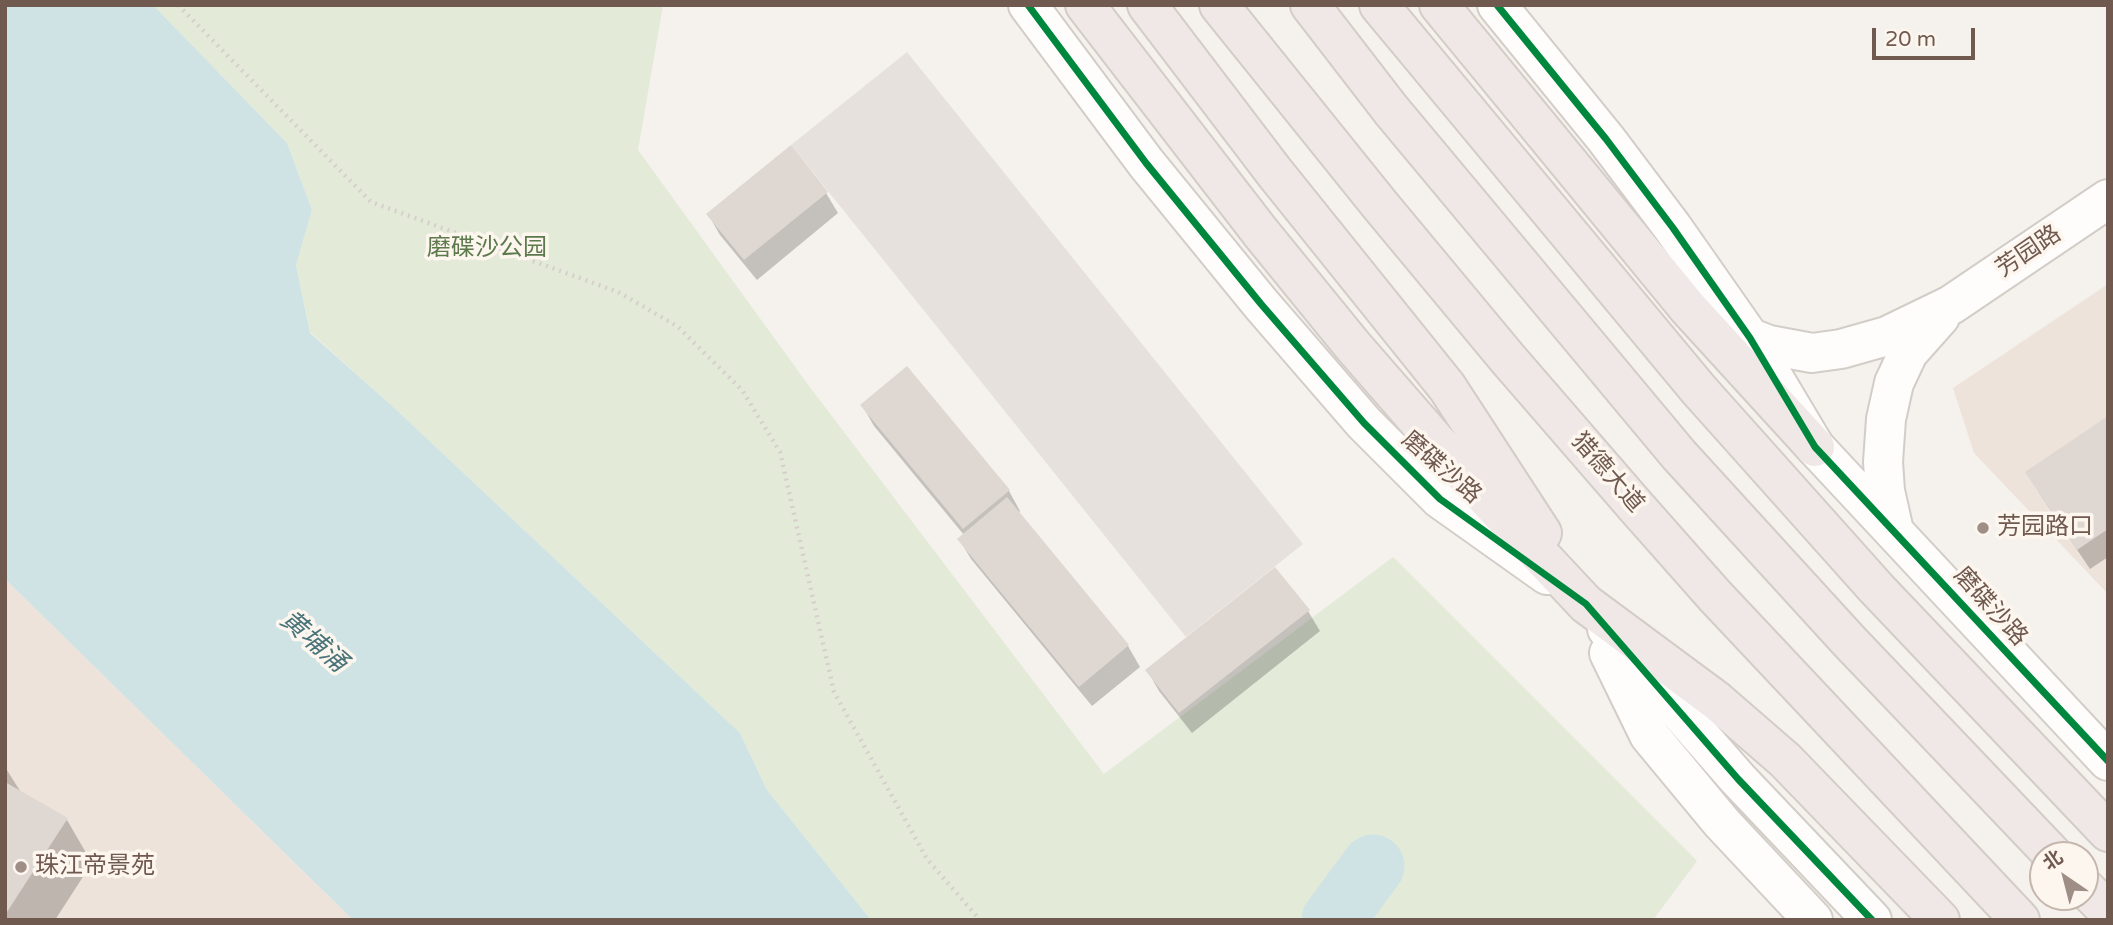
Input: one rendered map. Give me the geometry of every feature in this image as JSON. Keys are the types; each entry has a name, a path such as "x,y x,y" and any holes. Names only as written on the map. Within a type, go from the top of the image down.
{"highway":[{"path":"1084,5 1253,223 1353,346 1467,477 1586,604 1717,701 1785,760 1940,920"},
{"path":"1147,5 1275,173 1447,387 1501,466 1586,604"},
{"name":"猎德大道","path":"1219,5 1482,328 1647,519 1715,596 2020,920"},
{"path":"1310,5 1435,163 1679,455 1849,641 2040,841"},
{"path":"1379,5 1699,390 1808,513 1981,700 2108,832"},
{"path":"1439,5 1688,308 1815,447"}],"street":[{"name":"磨碟沙路","path":"1028,5 1146,163 1261,304 1364,423 1440,499 1586,604 1713,751 1871,920"},
{"name":"磨碟沙路","path":"1497,5 1606,139 1750,338 1815,447 2108,761"},
{"name":"芳园路","path":"1951,305 2108,198"},
{"path":"1688,308 1769,345 1812,353 1841,349 1887,336 1951,305"},
{"path":"1894,531 1885,491 1883,462 1886,419 1894,383 1908,352 1951,305"},
{"path":"1586,604 1649,735 1722,823 1813,920"}],"path":[{"path":"178,5 372,202 618,292 677,326 742,390 780,452 834,692 928,859 980,920"}],"shaded area":[{"path":"907,52 1303,544 1186,637 791,145"},
{"path":"2108,284 2108,594 1974,453 1953,388"},
{"path":"5,579 353,920 5,920"}],"green space":[{"name":"磨碟沙公园","path":"153,5 663,5 638,150 809,386 1104,774 1393,557 1697,861 1653,920 871,920 767,790 740,733 310,332 296,265 312,210 287,143"}],"water":[{"name":"黄埔涌","path":"5,5 153,5 287,143 312,210 296,265 310,333 389,403 740,733 767,790 871,920 353,920 5,579"}],"building":[{"path":"791,145 828,192 744,260 706,214"},
{"path":"907,366 1010,490 963,529 860,405"},
{"path":"2108,416 2108,529 2077,550 2025,472"},
{"path":"1007,497 1129,645 1079,687 957,539"},
{"path":"1275,567 1310,610 1179,713 1145,670"},
{"name":"珠江帝景苑","path":"5,782 68,818 5,915"}],"waterway":[{"path":"1333,920 1373,866"}],"cycle path":[{"path":"1028,5 1146,163 1261,304 1364,423 1440,499 1586,604 1738,779 1872,920"},
{"path":"1497,5 1606,139 1673,228 1750,338 1815,447 2108,761"}],"place":[{"name":"芳园路口","path":"1983,528"},
{"name":"珠江帝景苑","path":"21,867"}]}
